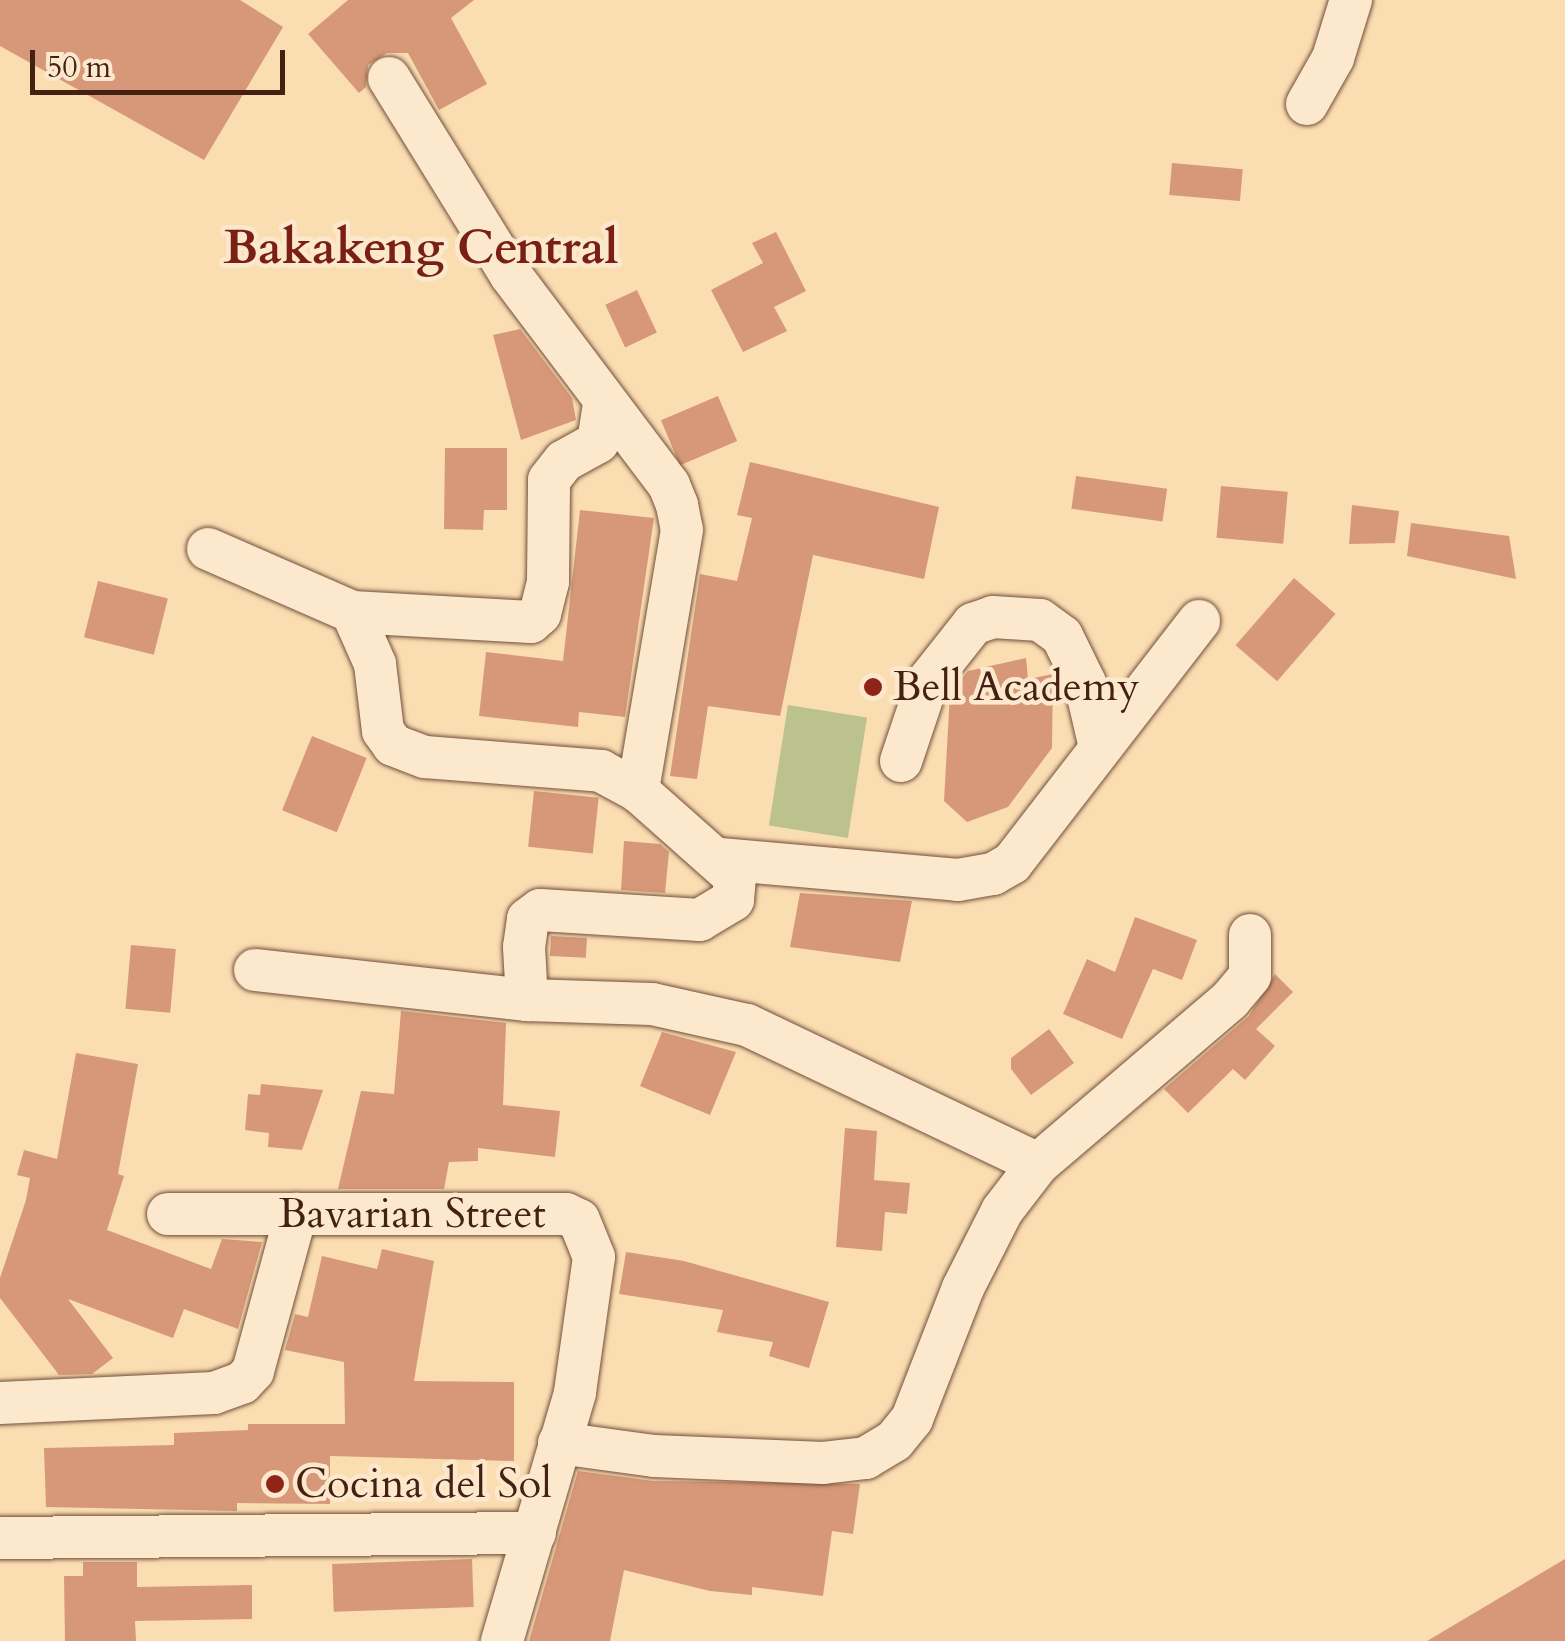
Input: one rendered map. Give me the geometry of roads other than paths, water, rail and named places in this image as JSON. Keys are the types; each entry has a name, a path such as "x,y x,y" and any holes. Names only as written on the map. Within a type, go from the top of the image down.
{"street":[{"path":"1308,104 1333,58 1351,0"},
{"path":"389,78 510,274 669,485 682,530 638,791"},
{"path":"208,549 352,612 496,624 531,622 540,614 548,582 549,480 564,461 598,442 604,403"},
{"path":"352,612 375,664 383,731 393,745 425,757 601,771 638,791 720,859 736,885 733,900 715,916 540,910 528,920 524,948 528,1000"},
{"path":"901,761 928,681 954,645 973,624 1013,615 1040,620 1062,636 1085,683 1098,743"},
{"path":"720,859 958,880 992,874 1012,863 1098,743 1199,621"},
{"path":"559,1443 654,1456 823,1463 866,1458 894,1442 912,1419 963,1288 1002,1211 1038,1164 1238,992 1252,966 1250,936"},
{"path":"255,970 528,1000 652,1004 747,1025 1038,1164"},
{"name":"Bavarian Street","path":"168,1214 566,1214 580,1220 594,1258 574,1392 502,1641"},
{"path":"0,1403 214,1393 242,1382 253,1371 296,1214"},
{"path":"0,1538 535,1533"}],"place":[{"name":"Bell Academy","path":"873,687"},
{"name":"Cocina del Sol","path":"275,1484"}],"district":[{"name":"Bakakeng Central","path":"421,248"}]}
